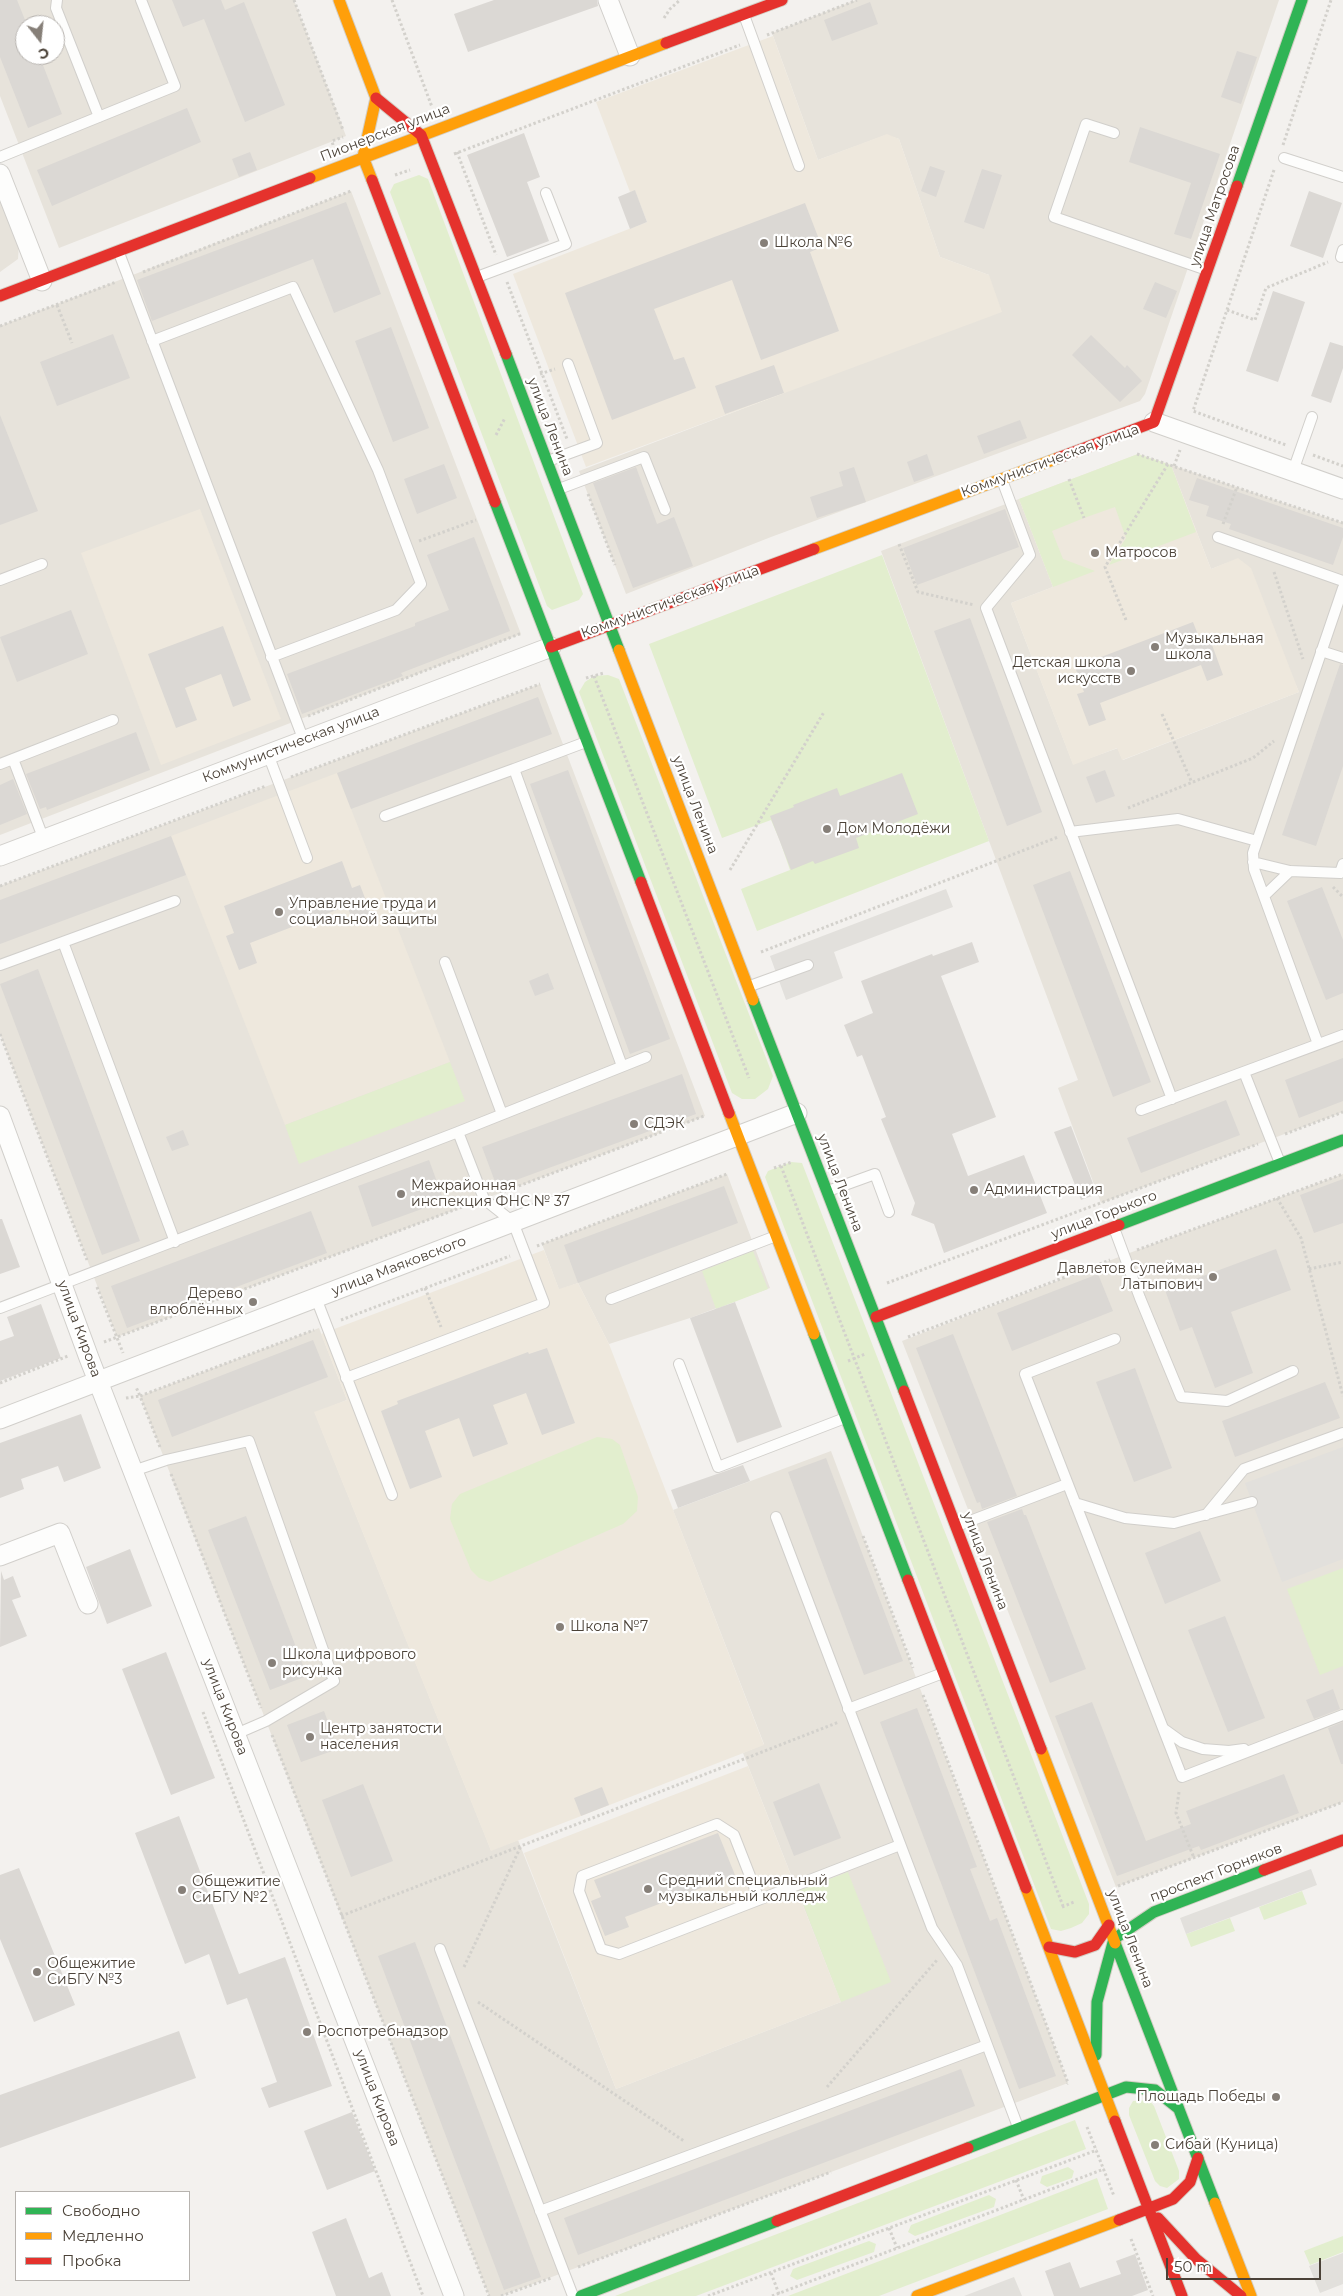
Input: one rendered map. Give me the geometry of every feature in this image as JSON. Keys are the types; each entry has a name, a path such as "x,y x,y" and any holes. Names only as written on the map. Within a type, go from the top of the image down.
{"main road":[{"name":"улица Ленина","path":"339,0 376,98 421,135 1251,2296"},
{"name":"Пионерская улица","path":"0,296 421,135 782,0"},
{"name":"улица Матросова","path":"1154,422 1302,0"},
{"path":"376,98 363,157 1182,2296"},
{"name":"Коммунистическая улица","path":"551,647 1154,422"},
{"name":"улица Горького","path":"876,1317 1343,1140"},
{"name":"проспект Горняков","path":"1114,1939 1154,1912 1343,1840"},
{"path":"1049,1947 1075,1952 1095,1945 1109,1924"},
{"path":"1106,2095 1094,2048 1098,2002 1114,1939"},
{"path":"581,2296 1019,2130 1126,2087 1155,2090 1179,2109"},
{"path":"917,2296 1173,2199 1190,2182 1198,2158"},
{"path":"1148,2208 1196,2259 1241,2296"}],"street":[{"path":"608,0 630,56"},
{"path":"0,174 42,281"},
{"name":"Коммунистическая улица","path":"1154,422 1343,489"},
{"name":"Коммунистическая улица","path":"0,856 551,647"},
{"name":"улица Маяковского","path":"0,1419 797,1113"},
{"name":"улица Кирова","path":"0,1116 4,1137 454,2296"},
{"path":"0,1556 60,1533 88,1604"}],"lane":[{"path":"57,0 56,8 99,117"},
{"path":"0,157 175,86 141,0"},
{"path":"744,14 799,166"},
{"path":"1114,133 1086,124 1054,217 1208,270"},
{"path":"1282,154 1343,177"},
{"path":"476,278 566,244 546,193"},
{"path":"119,252 304,740"},
{"path":"152,341 293,287 378,470 407,546 421,584 396,610 271,657"},
{"path":"547,462 597,443 568,364"},
{"path":"1293,471 1312,417"},
{"path":"558,489 644,457 665,510"},
{"path":"1001,480 1030,554 986,608 1172,1099"},
{"path":"1218,537 1343,581"},
{"path":"0,580 42,564"},
{"path":"1318,1044 1254,869 1253,854 1343,588"},
{"path":"1321,651 1343,658"},
{"path":"0,764 113,720"},
{"path":"385,816 587,742"},
{"path":"268,754 308,858"},
{"path":"13,759 44,840"},
{"path":"514,769 622,1066"},
{"path":"1070,832 1178,819 1257,841"},
{"path":"1254,862 1290,871 1340,873 1343,864"},
{"path":"1264,896 1290,871"},
{"path":"0,964 175,901"},
{"path":"63,942 175,1242"},
{"path":"445,962 502,1114"},
{"path":"749,987 808,965"},
{"path":"1142,1110 1343,1035"},
{"path":"0,1308 62,1286 646,1057"},
{"path":"1244,1072 1280,1164"},
{"path":"346,1378 544,1303 513,1222 484,1199 458,1132"},
{"path":"828,1192 874,1174 889,1212"},
{"path":"1114,1227 1181,1397 1227,1402 1293,1371"},
{"path":"612,1299 777,1236"},
{"path":"316,1298 392,1495"},
{"path":"1115,1339 1025,1374 1182,1777 1343,1715"},
{"path":"680,1364 718,1467 846,1418"},
{"path":"1206,1515 1244,1469 1343,1433"},
{"path":"133,1471 166,1460 249,1440 334,1681 266,1721 236,1734"},
{"path":"956,1527 1067,1484"},
{"path":"1075,1503 1125,1518 1174,1523 1252,1502"},
{"path":"776,1517 932,1928 957,1965 1019,2130"},
{"path":"850,1713 944,1672"},
{"path":"1163,1728 1182,1742 1203,1749 1229,1751 1258,1748"},
{"path":"759,1899 734,1835 718,1824 582,1876 579,1891 601,1949 619,1954 900,1845"},
{"path":"440,1949 573,2296"},
{"path":"540,2210 987,2045"}],"path":[{"path":"294,0 337,112"},
{"path":"392,0 422,80"},
{"path":"660,24 670,9 680,0"},
{"path":"1282,154 1331,0"},
{"path":"458,152 572,452"},
{"path":"1274,169 1193,411 1343,466"},
{"path":"1227,310 1255,320 1266,288 1342,253"},
{"path":"57,305 72,343"},
{"path":"480,462 527,380 542,374"},
{"path":"1130,457 1138,454 1343,523"},
{"path":"1126,620 1105,567 1168,464"},
{"path":"1061,483 1078,476"},
{"path":"582,480 616,568"},
{"path":"1069,480 1084,518"},
{"path":"1218,537 1238,487"},
{"path":"407,546 477,520"},
{"path":"890,547 908,540"},
{"path":"898,544 918,592 986,608"},
{"path":"1269,555 1311,683"},
{"path":"566,686 626,666"},
{"path":"594,676 749,1078"},
{"path":"729,870 824,712"},
{"path":"1162,714 1192,783"},
{"path":"1122,811 1253,758 1297,722"},
{"path":"609,798 682,814"},
{"path":"760,953 1070,832"},
{"path":"726,862 733,880"},
{"path":"757,943 763,961"},
{"path":"0,1034 129,1369"},
{"path":"720,1089 779,1066"},
{"path":"881,1286 1343,1112"},
{"path":"0,1383 117,1337 705,1116"},
{"path":"489,2296 140,1396 727,1174 731,1185 813,1155"},
{"path":"781,1166 1063,1906"},
{"path":"827,1368 1343,1174"},
{"path":"1277,1198 1301,1238 1343,1396"},
{"path":"1309,1269 1343,1262"},
{"path":"425,1288 446,1340"},
{"path":"862,1534 1068,2083 1123,2217 1152,2295 1147,2296"},
{"path":"203,1711 423,2296"},
{"path":"341,1916 521,1846 850,1713"},
{"path":"1182,1777 1176,1813 1194,1858"},
{"path":"1010,1926 1343,1802"},
{"path":"521,1846 455,1987 699,2152"},
{"path":"805,2112 946,1950"},
{"path":"1060,2086 1068,2083"},
{"path":"708,2296 1097,2150"},
{"path":"772,2296 1104,2169"},
{"path":"502,2296 833,2171"},
{"path":"1016,2180 1024,2200"},
{"path":"889,2228 897,2248"},
{"path":"770,2272 778,2294"}],"shaded area":[{"path":"0,0 294,0 346,136 59,248 0,96"},
{"path":"856,0 1279,0 1145,394 1140,401 771,537 626,594 579,471 784,393 989,275 940,257 899,139 886,135 818,160 772,33"},
{"name":"Школа №6","path":"773,36 818,160 887,134 899,139 940,257 989,275 1002,312 586,467 513,274 647,222 635,191 630,192 596,102"},
{"path":"351,191 521,634 0,835 0,326"},
{"path":"0,194 19,244 18,259 0,272"},
{"name":"Музыкальная школа","path":"1138,454 1171,465 1211,569 1238,558 1251,568 1299,692 1122,760 1117,748 1073,765 1011,603 1053,587 1019,499"},
{"path":"1171,465 1343,523 1343,1112 1101,1203 1058,1088 1078,1080 881,551 1019,499 1053,587 1011,603 1073,764 1118,748 1123,760 1299,692 1238,559 1211,569"},
{"path":"200,509 281,719 161,765 81,553"},
{"path":"540,684 705,1116 117,1337 0,1034 0,886"},
{"path":"337,773 450,1062 285,1125 171,836"},
{"path":"946,889 953,907 834,952 843,978 786,1000 770,956"},
{"path":"727,1174 770,1288 690,1318 609,1344 578,1283 559,1290 542,1244"},
{"path":"1343,1174 1343,1802 1116,1887 902,1341 1124,1255"},
{"name":"Школа №7","path":"544,1250 559,1289 578,1283 609,1344 764,1745 491,1851 314,1412 347,1400 321,1334"},
{"path":"319,1328 347,1400 315,1413 491,1850 518,1840 616,2089 841,2002 743,1753 764,1744 673,1510 831,1451 1068,2083 501,2296 489,2296 140,1396"},
{"path":"1343,1447 1343,1559 1282,1582 1245,1483"},
{"path":"748,1766 841,2002 616,2089 524,1853"},
{"path":"1311,1869 1317,1885 1186,1934 1180,1918"},
{"path":"1343,2253 1343,2284 1320,2293 1309,2266"},
{"path":"1014,2277 1022,2296 964,2296"}],"green space":[{"path":"419,175 428,179 583,594 579,600 552,610 547,606 390,192 394,184"},
{"path":"1138,454 1171,465 1196,532 1109,565 1126,538 1115,507 1084,518 1052,531 1063,559 1095,571 1053,587 1019,499"},
{"path":"882,555 989,841 757,931 741,889 790,870 780,841 771,820 722,838 649,644"},
{"path":"608,675 619,679 773,1076 768,1089 755,1099 742,1099 732,1093 579,692 585,682 594,676"},
{"path":"450,1062 465,1101 299,1164 285,1125"},
{"path":"791,1162 802,1163 1089,1904 1089,1914 1082,1923 1071,1928 1061,1931 1051,1929 765,1177 768,1171"},
{"path":"753,1251 768,1289 716,1309 702,1271"},
{"path":"597,1437 612,1439 620,1445 638,1497 637,1511 623,1524 490,1582 479,1578 471,1570 450,1519 452,1504 460,1494"},
{"path":"1343,1568 1343,1666 1320,1675 1287,1589"},
{"path":"848,1872 891,1982 841,2002 798,1891"},
{"path":"1302,1891 1307,1904 1264,1920 1259,1907"},
{"path":"1230,1918 1235,1931 1191,1947 1186,1934"},
{"path":"1149,2100 1154,2106 1179,2171 1179,2179 1167,2188 1160,2186 1155,2181 1129,2115 1129,2108 1133,2101"},
{"path":"1075,2120 1086,2149 696,2296 615,2296"},
{"path":"1068,2167 1074,2171 1072,2178 1047,2187 1040,2183 1042,2176"},
{"path":"1097,2178 1108,2209 879,2296 788,2296"},
{"path":"989,2195 996,2199 994,2207 915,2236 908,2232 911,2225"},
{"path":"1343,2236 1343,2252 1310,2265 1304,2251"},
{"path":"869,2241 876,2244 874,2252 797,2280 790,2276 793,2269"}],"building":[{"path":"0,0 17,0 23,15 15,15 15,65 43,65 62,114 28,128 0,57"},
{"path":"172,0 221,0 225,10 244,2 285,105 245,122 204,19 183,27"},
{"path":"494,0 597,0 598,6 468,52 454,14"},
{"path":"870,2 878,24 832,41 824,20"},
{"path":"1237,51 1257,57 1241,104 1221,97"},
{"path":"187,108 201,142 52,206 37,170"},
{"path":"1140,127 1220,154 1191,239 1174,234 1191,183 1129,162"},
{"path":"524,133 540,177 527,182 549,241 507,257 467,155"},
{"path":"250,152 257,170 239,177 232,159"},
{"path":"930,166 945,171 936,197 921,191"},
{"path":"982,169 1002,175 984,229 964,222"},
{"path":"635,190 647,222 630,229 618,197"},
{"path":"1309,191 1342,203 1323,258 1290,246"},
{"path":"346,202 381,294 334,313 313,259 152,321 137,280"},
{"path":"805,203 822,247 810,252 839,331 761,360 732,280 654,309 674,360 684,357 696,388 612,420 565,293"},
{"path":"1155,282 1177,291 1166,318 1143,309"},
{"path":"1273,291 1305,302 1278,382 1246,371"},
{"path":"391,327 429,428 393,442 355,341"},
{"path":"113,334 130,378 57,406 40,362"},
{"path":"1091,335 1125,368 1127,365 1142,381 1120,402 1072,355"},
{"path":"1330,342 1343,346 1343,368 1331,403 1311,396"},
{"path":"774,365 784,393 725,414 715,386"},
{"path":"0,415 38,511 0,525"},
{"path":"1020,420 1027,438 984,454 977,436"},
{"path":"927,454 934,475 914,482 907,462"},
{"path":"444,464 457,498 417,514 404,479"},
{"path":"636,467 657,524 674,517 693,566 633,588 593,483"},
{"path":"854,467 866,502 817,518 810,497 843,486 839,472"},
{"path":"1197,478 1343,528 1343,537 1333,565 1229,529 1231,524 1206,516 1209,506 1189,500"},
{"path":"1005,509 1019,547 917,585 903,548"},
{"path":"474,537 510,631 401,673 403,676 302,714 287,674 415,626 415,623 449,610 427,555"},
{"path":"71,610 88,654 17,682 0,637"},
{"path":"970,618 1042,812 1007,826 934,631"},
{"name":"Детская школа искусств","path":"1193,622 1202,645 1211,642 1223,675 1207,681 1201,665 1100,703 1106,720 1089,726 1077,694 1084,692 1075,667"},
{"path":"223,626 251,700 233,707 221,674 185,688 197,720 176,728 148,654"},
{"path":"1340,664 1343,665 1343,766 1316,846 1282,835"},
{"path":"538,697 552,734 351,809 337,773"},
{"path":"136,732 150,770 47,810 46,807 40,809 26,774"},
{"path":"568,770 670,1039 630,1054 530,784"},
{"path":"1105,770 1115,796 1096,803 1086,777"},
{"name":"Дом Молодёжи","path":"902,773 918,814 856,838 859,848 815,864 813,861 791,870 770,816 837,788 840,796"},
{"path":"13,779 27,814 0,825 0,785"},
{"path":"171,836 186,875 0,944 0,900"},
{"name":"Управление труда и социальной защиты","path":"342,861 352,888 360,885 373,919 355,926 347,906 250,943 257,963 239,970 226,936 234,933 224,906"},
{"path":"1070,871 1151,1082 1113,1097 1033,885"},
{"path":"1322,887 1343,940 1343,993 1326,1000 1287,901"},
{"path":"972,942 979,962 941,976 996,1117 952,1134 968,1176 1024,1155 1047,1213 944,1253 934,1224 911,1215 915,1203 881,1119 886,1117 862,1055 857,1057 844,1025 873,1013 861,981 932,954 933,956"},
{"path":"38,969 140,1241 102,1255 0,984"},
{"path":"548,973 554,989 535,996 529,981"},
{"path":"1343,1058 1343,1101 1299,1118 1285,1080"},
{"path":"682,1074 696,1114 497,1187 482,1147"},
{"path":"1226,1100 1240,1135 1141,1173 1127,1138"},
{"path":"1071,1126 1097,1194 1081,1200 1054,1132"},
{"path":"183,1130 189,1145 172,1151 166,1137"},
{"name":"Межрайонная инспекция ФНС № 37","path":"429,1160 444,1201 372,1227 358,1186"},
{"path":"1343,1179 1343,1223 1314,1233 1300,1195"},
{"path":"724,1186 738,1223 578,1283 564,1245"},
{"path":"311,1211 327,1253 127,1328 111,1286"},
{"path":"0,1219 2,1219 20,1267 0,1274"},
{"path":"1276,1249 1291,1290 1231,1312 1253,1373 1215,1388 1192,1327 1180,1331 1165,1290"},
{"path":"1098,1274 1113,1311 1012,1351 997,1313"},
{"path":"735,1302 782,1427 737,1443 690,1318"},
{"path":"41,1304 61,1358 0,1381 0,1341 14,1336 7,1317"},
{"path":"953,1334 1017,1496 982,1509 980,1502 977,1503 916,1348"},
{"path":"313,1340 328,1377 172,1437 158,1400"},
{"path":"547,1348 575,1423 542,1435 526,1393 493,1405 508,1444 473,1457 459,1418 425,1431 442,1477 410,1489 381,1411 398,1404 397,1401 528,1352 529,1354"},
{"path":"1135,1368 1172,1468 1134,1482 1096,1382"},
{"path":"1325,1382 1340,1418 1235,1457 1222,1421"},
{"path":"81,1414 101,1468 64,1482 58,1466 21,1479 24,1489 0,1498 0,1443"},
{"path":"826,1458 903,1661 864,1675 788,1472"},
{"path":"743,1465 750,1481 678,1508 671,1490"},
{"path":"1022,1509 1086,1669 1050,1683 987,1522"},
{"path":"246,1516 307,1676 270,1690 208,1530"},
{"path":"1200,1531 1221,1581 1165,1604 1145,1553"},
{"path":"130,1549 152,1606 107,1624 86,1567"},
{"path":"1,1571 4,1580 13,1576 21,1597 12,1600 27,1636 0,1647"},
{"path":"1225,1616 1265,1718 1228,1732 1188,1630"},
{"path":"166,1652 215,1778 171,1795 122,1669"},
{"path":"1333,1689 1340,1709 1314,1719 1306,1700"},
{"path":"1092,1702 1146,1841 1191,1824 1186,1811 1284,1774 1299,1813 1201,1850 1199,1846 1117,1876 1055,1716"},
{"path":"917,1708 977,1867 970,1869 990,1921 997,1918 1056,2076 1019,2089 880,1722"},
{"path":"324,1711 338,1749 301,1762 287,1725"},
{"path":"1343,1722 1343,1764 1341,1764 1328,1728"},
{"path":"819,1783 841,1838 794,1856 773,1802"},
{"path":"363,1784 393,1861 351,1877 322,1800"},
{"path":"602,1787 609,1805 581,1816 574,1798"},
{"path":"179,1816 239,1974 285,1957 332,2086 269,2108 261,2088 277,2082 247,1998 227,2005 209,1954 185,1964 135,1833"},
{"name":"Средний специальный музыкальный колледж","path":"718,1833 735,1875 625,1917 629,1927 605,1936 591,1901 601,1897 594,1880"},
{"name":"Общежитие СиБГУ №3","path":"19,1868 75,2005 34,2022 0,1939 0,1875"},
{"path":"415,1942 541,2277 504,2290 378,1956"},
{"path":"179,2031 196,2078 0,2148 0,2095"},
{"path":"961,2069 975,2106 578,2255 564,2218"},
{"path":"352,2112 375,2171 327,2190 304,2131"},
{"path":"346,2218 369,2278 382,2272 391,2296 336,2296 312,2232"},
{"path":"1135,2254 1148,2290 1132,2296 1054,2296 1045,2271 1070,2262 1080,2288 1121,2274 1116,2261"}],"traffic: fast":[{"path":"1237,186 1302,0"},
{"path":"506,354 619,650"},
{"path":"495,502 641,882"},
{"path":"753,1000 904,1391"},
{"path":"1119,1225 1343,1140"},
{"path":"814,1334 908,1580"},
{"path":"1096,2055 1097,2002 1114,1939 1154,1912 1264,1870"},
{"path":"1115,1943 1215,2203"},
{"path":"968,2148 1126,2087 1155,2090 1179,2109"},
{"path":"581,2296 777,2221"}],"traffic: slow":[{"path":"339,0 376,98 363,157 372,180"},
{"path":"310,178 666,43"},
{"path":"814,549 1058,458"},
{"path":"619,650 753,1000"},
{"path":"729,1113 814,1334"},
{"path":"1041,1749 1115,1943"},
{"path":"1026,1888 1115,2121"},
{"path":"1215,2203 1251,2296"},
{"path":"917,2296 1119,2220"}],"traffic: jam":[{"path":"666,43 782,0"},
{"path":"376,98 421,135 506,354"},
{"path":"0,296 310,178"},
{"path":"372,180 495,502"},
{"path":"1058,458 1154,422 1237,186"},
{"path":"551,647 814,549"},
{"path":"641,882 729,1113"},
{"path":"876,1317 1119,1225"},
{"path":"904,1391 1041,1749"},
{"path":"908,1580 1026,1888"},
{"path":"1264,1870 1343,1840"},
{"path":"1049,1947 1075,1952 1095,1945 1109,1925"},
{"path":"1115,2121 1182,2296"},
{"path":"777,2221 968,2148"},
{"path":"1119,2220 1173,2199 1190,2182 1198,2158"},
{"path":"1158,2218 1196,2259 1241,2296"}],"place":[{"name":"Школа №6","path":"764,243"},
{"name":"Матросов","path":"1095,553"},
{"name":"Музыкальная школа","path":"1155,647"},
{"name":"Детская школа искусств","path":"1131,671"},
{"name":"Дом Молодёжи","path":"827,829"},
{"name":"Управление труда и социальной защиты","path":"279,912"},
{"name":"СДЭК","path":"634,1124"},
{"name":"Администрация","path":"974,1190"},
{"name":"Межрайонная инспекция ФНС № 37","path":"401,1194"},
{"name":"Давлетов Сулейман Латыпович","path":"1213,1277"},
{"name":"Дерево влюблённых","path":"253,1302"},
{"name":"Школа №7","path":"560,1627"},
{"name":"Школа цифрового рисунка","path":"272,1663"},
{"name":"Центр занятости населения","path":"310,1737"},
{"name":"Средний специальный музыкальный колледж","path":"648,1889"},
{"name":"Общежитие СиБГУ №2","path":"182,1890"},
{"name":"Общежитие СиБГУ №3","path":"37,1972"},
{"name":"Роспотребнадзор","path":"307,2032"},
{"name":"Площадь Победы","path":"1276,2097"},
{"name":"Сибай (Куница)","path":"1155,2145"}]}
